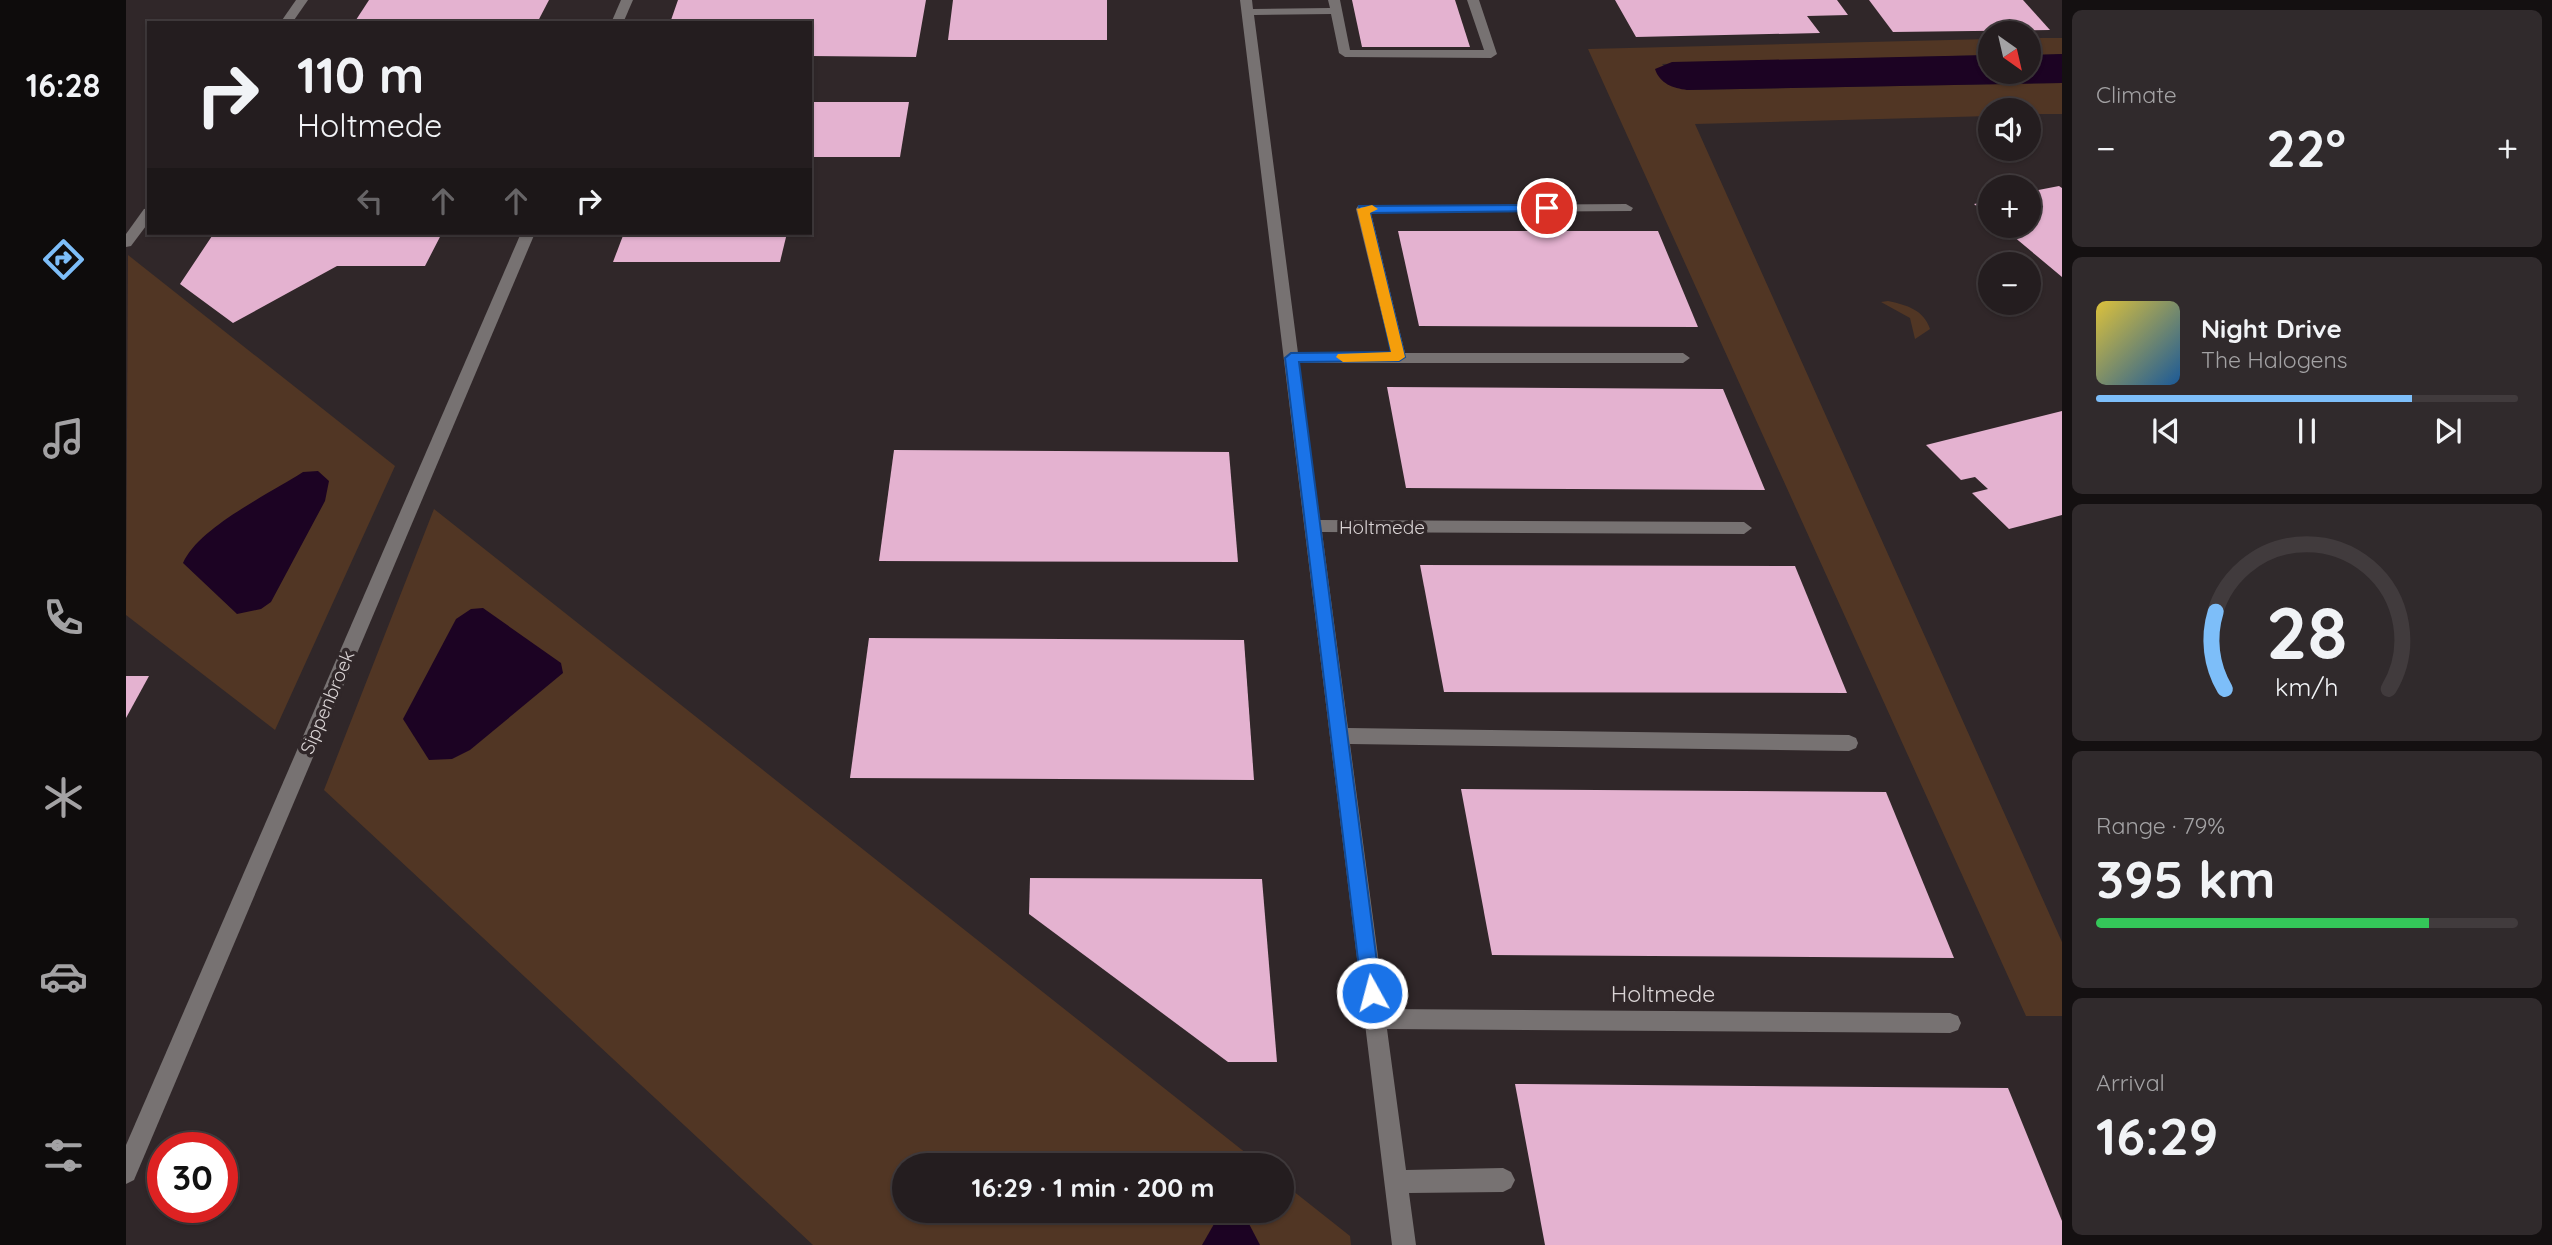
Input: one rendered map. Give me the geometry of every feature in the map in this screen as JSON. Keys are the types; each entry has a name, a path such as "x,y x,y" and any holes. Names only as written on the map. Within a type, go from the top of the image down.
{"street":[{"path":"287,21 302,0"},
{"path":"618,21 627,0"},
{"path":"1247,6 1335,6 1345,53 1491,54 1473,0"},
{"name":"Holtmede","path":"1247,6 1404,1245"},
{"path":"1399,357 1363,209 1626,208"},
{"path":"126,243 147,215"},
{"name":"Sippenbroek","path":"126,1172 527,235"},
{"path":"1291,358 1683,358"},
{"name":"Holtmede","path":"1313,526 1744,528"},
{"path":"1339,736 1849,743"},
{"name":"Holtmede","path":"1375,1019 1950,1023"},
{"path":"1396,1182 1503,1180"}],"shaded area":[{"path":"2041,38 2062,38 2062,54 2041,55"},
{"path":"1978,39 1978,55 1662,64 1687,90 2062,83 2062,114 2041,114 2041,98 1978,98 1978,116 1695,124 2062,942 2062,1016 2026,1016 1588,49"},
{"path":"2062,54 2062,83 2041,83 2041,55"},
{"path":"1978,55 1978,84 2008,84 1687,90 1668,84 1660,78 1655,69 1672,62"},
{"path":"128,255 395,466 275,730 126,615"},
{"path":"1888,301 1919,313 1930,329 1915,339 1910,318 1881,302"},
{"path":"318,471 329,481 325,501 271,602 261,609 237,614 183,563 204,537 236,512 303,472"},
{"path":"434,509 1246,1153 892,1153 892,1223 1294,1223 1294,1192 1350,1236 1351,1245 813,1245 324,790"},
{"path":"483,608 561,663 563,673 470,750 452,759 429,760 403,719 456,619 471,609"},
{"path":"1249,1223 1260,1245 1202,1245 1214,1224"}],"building":[{"path":"369,0 549,0 538,21 355,21"},
{"path":"678,0 926,0 916,57 812,56 812,21 671,21"},
{"path":"953,0 1107,0 1107,40 948,40"},
{"path":"1352,0 1455,0 1470,47 1362,47"},
{"path":"1615,0 1837,0 1848,15 1807,16 1820,33 1636,37"},
{"path":"1869,0 2023,0 2050,30 2041,30 2041,21 1978,21 1978,31 1893,32"},
{"path":"812,102 909,102 900,157 812,157"},
{"path":"2059,186 2062,188 2062,277 2041,259 2041,252 2032,252 2015,238 2041,238 2041,189"},
{"path":"1398,231 1658,231 1698,327 1419,326"},
{"path":"213,235 441,235 425,266 337,266 233,323 180,284"},
{"path":"623,235 787,235 780,262 613,262"},
{"path":"1387,387 1723,389 1765,490 1406,488"},
{"path":"2062,411 2062,515 2009,529 1972,493 1988,489 1975,477 1961,480 1926,445"},
{"path":"894,450 1229,452 1238,562 879,561"},
{"path":"1420,565 1795,566 1847,693 1444,692"},
{"path":"869,638 1244,640 1254,780 850,778"},
{"path":"126,676 149,676 126,718"},
{"path":"1461,789 1886,792 1954,958 1492,955"},
{"path":"1030,878 1262,879 1277,1062 1228,1062 1029,914"},
{"path":"1515,1084 2008,1088 2062,1221 2062,1245 1545,1245"}],"slow traffic":[{"path":"1343,357 1399,357 1363,209 1372,209"}],"route":[{"path":"1372,993 1291,358 1399,357 1363,209 1547,208"}]}
